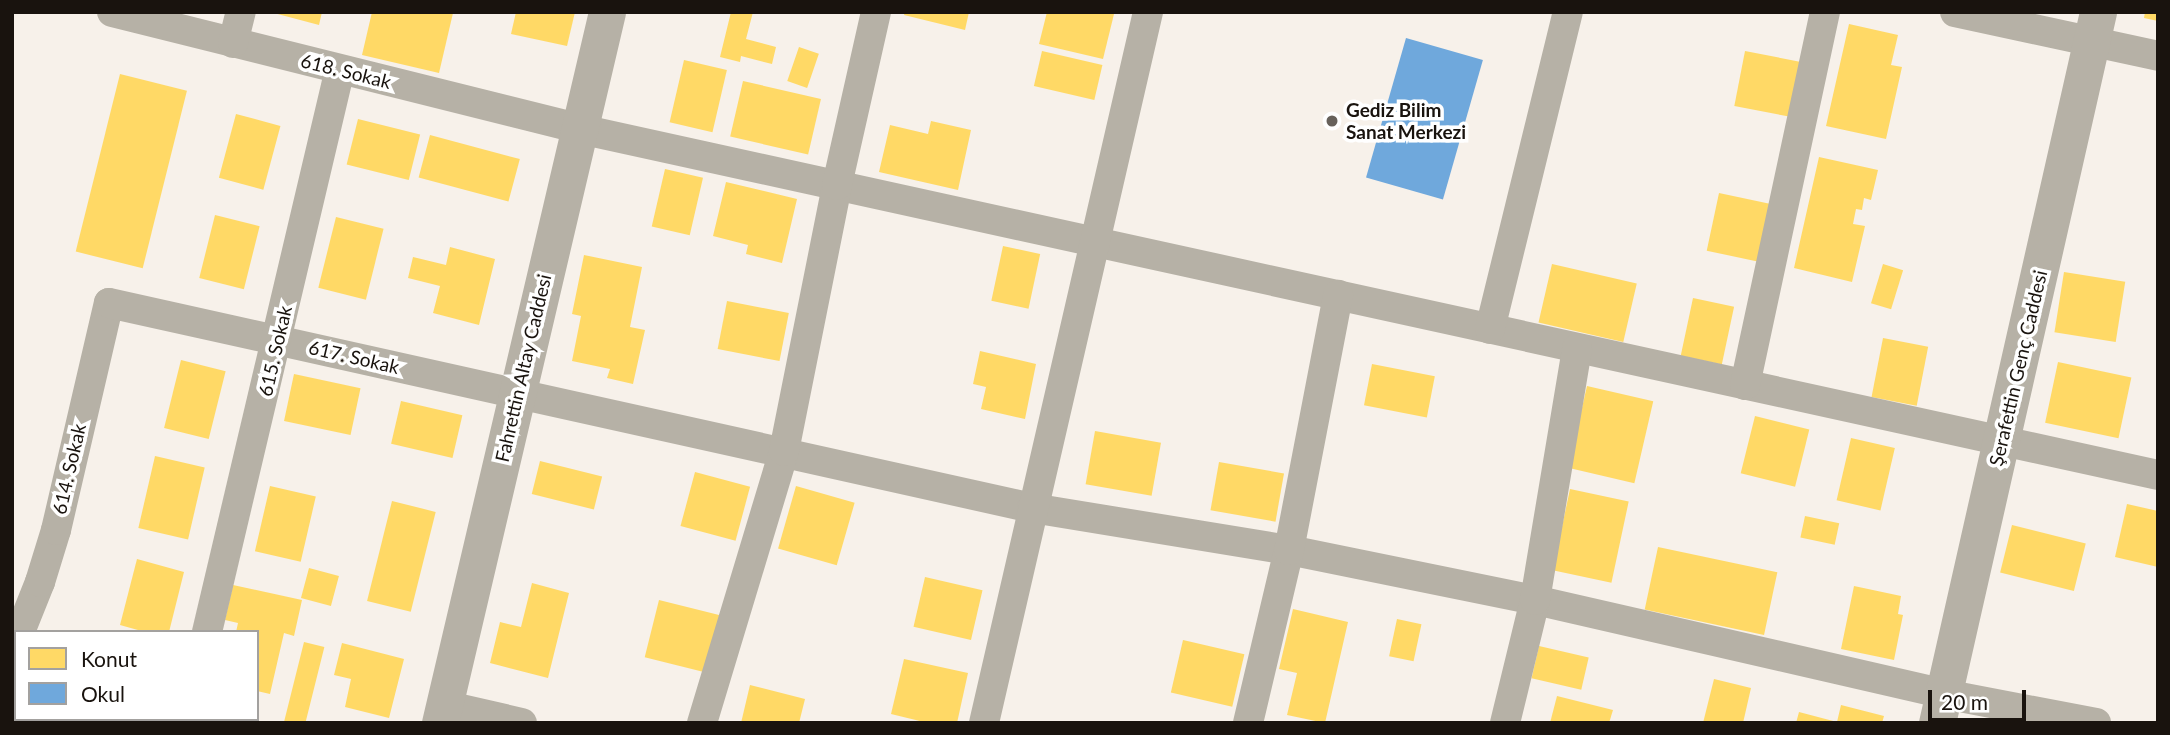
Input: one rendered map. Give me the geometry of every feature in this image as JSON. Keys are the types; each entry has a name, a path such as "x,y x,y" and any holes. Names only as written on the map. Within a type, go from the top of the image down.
{"street":[{"name":"618. Sokak","path":"112,12 580,129 2158,475"},
{"path":"233,43 241,12"},
{"name":"Fahrettin Altay Caddesi","path":"441,714 607,12"},
{"path":"702,723 784,451 837,185 876,12"},
{"path":"984,723 1148,12"},
{"path":"1490,329 1568,12"},
{"path":"1745,385 1825,12"},
{"path":"1955,12 2095,27 2158,56"},
{"name":"Şerafettin Genç Caddesi","path":"1940,708 2095,27"},
{"name":"615. Sokak","path":"207,630 340,69"},
{"path":"1248,723 1289,550 1338,295"},
{"name":"617. Sokak","path":"108,303 1032,508 1289,550 1535,600 1940,708 2096,723"},
{"name":"614. Sokak","path":"21,630 40,582 56,530 108,303"},
{"path":"1505,723 1535,600 1577,348"},
{"path":"441,714 522,723"}],"building: Konut":[{"path":"270,12 322,12 319,25"},
{"path":"372,12 453,13 439,73 362,55"},
{"path":"516,12 575,12 567,46 511,34"},
{"path":"731,12 753,12 746,39 776,47 772,64 741,56 740,62 720,57"},
{"path":"905,12 969,12 965,30 904,15"},
{"path":"1047,12 1114,14 1103,59 1039,44"},
{"path":"2145,12 2158,12 2158,21 2144,18"},
{"path":"1849,24 1898,35 1891,65 1902,67 1886,139 1826,126"},
{"path":"799,47 819,54 807,88 787,81"},
{"path":"1042,51 1102,65 1094,100 1034,86"},
{"path":"1745,51 1801,62 1790,117 1734,106"},
{"path":"684,60 727,70 712,132 670,122"},
{"path":"120,74 187,91 143,268 76,252"},
{"path":"743,81 821,99 808,155 730,137"},
{"path":"236,114 280,126 263,190 219,178"},
{"path":"358,119 420,134 409,180 347,165"},
{"path":"931,121 971,130 958,190 879,172 890,125 928,134"},
{"path":"430,135 520,159 508,202 419,178"},
{"path":"1819,157 1878,170 1871,200 1864,198 1862,210 1856,209 1853,224 1865,226 1852,282 1794,268"},
{"path":"665,169 703,178 690,235 652,226"},
{"path":"726,182 797,199 782,263 746,254 748,245 713,236"},
{"path":"1719,193 1771,204 1759,262 1707,251"},
{"path":"215,215 260,226 244,289 199,278"},
{"path":"336,217 384,229 366,300 318,288"},
{"path":"1003,246 1040,254 1029,309 991,301"},
{"path":"450,247 495,259 479,325 433,313 440,286 408,278 413,257 446,265"},
{"path":"584,255 642,267 630,327 645,330 633,384 607,378 610,369 572,361 581,316 572,314"},
{"path":"1552,264 1637,284 1623,342 1539,322"},
{"path":"1883,264 1903,270 1891,309 1871,303"},
{"path":"2064,272 2125,282 2116,342 2054,332"},
{"path":"1693,298 1734,307 1722,364 1681,356"},
{"path":"727,301 789,313 779,361 718,349"},
{"path":"1883,338 1928,347 1917,406 1872,397"},
{"path":"980,351 1036,364 1025,419 981,409 986,387 973,384"},
{"path":"181,360 226,371 209,439 164,428"},
{"path":"2058,362 2131,378 2118,438 2045,423"},
{"path":"1372,364 1435,376 1427,417 1364,405"},
{"path":"294,374 361,388 351,435 284,421"},
{"path":"1587,386 1653,401 1634,483 1568,468"},
{"path":"401,401 462,415 452,458 391,444"},
{"path":"1755,416 1809,430 1795,487 1741,473"},
{"path":"1095,431 1161,443 1152,496 1086,484"},
{"path":"1851,438 1895,448 1880,510 1837,500"},
{"path":"155,456 205,467 188,540 138,528"},
{"path":"540,461 602,476 594,509 532,494"},
{"path":"1219,462 1284,473 1275,522 1210,510"},
{"path":"695,472 750,487 736,541 681,526"},
{"path":"270,486 316,497 301,562 255,551"},
{"path":"796,486 855,503 837,565 778,548"},
{"path":"1570,489 1629,501 1611,583 1553,570"},
{"path":"392,501 436,512 411,612 367,601"},
{"path":"2127,504 2158,511 2158,567 2115,557"},
{"path":"1805,516 1839,523 1835,545 1800,538"},
{"path":"2012,525 2086,543 2074,591 2000,573"},
{"path":"1658,547 1777,572 1764,635 1645,610"},
{"path":"137,559 184,572 170,630 138,630 120,625"},
{"path":"309,568 339,576 331,606 301,598"},
{"path":"925,577 982,590 971,640 914,627"},
{"path":"532,583 569,593 548,678 490,663 500,622 521,627"},
{"path":"233,585 302,600 294,636 284,633 270,694 259,691 259,630 236,630 238,623 225,620"},
{"path":"1854,586 1901,596 1898,614 1903,615 1894,660 1841,649"},
{"path":"659,600 721,615 707,673 645,657"},
{"path":"1293,609 1348,622 1325,723 1287,715 1297,673 1279,669"},
{"path":"1397,619 1421,624 1414,661 1389,656"},
{"path":"1183,640 1244,654 1232,707 1171,693"},
{"path":"304,642 324,647 305,723 284,723"},
{"path":"342,643 404,659 389,718 345,707 351,679 334,675"},
{"path":"1539,646 1589,657 1581,690 1532,678"},
{"path":"904,659 968,673 957,723 928,723 891,714"},
{"path":"1714,679 1751,688 1743,723 1703,723"},
{"path":"750,685 805,699 799,723 741,723"},
{"path":"1557,696 1613,710 1609,723 1550,723"},
{"path":"1841,705 1884,716 1882,723 1796,723 1799,712 1837,722"},
{"path":"96,721 147,721 147,723"}],"building: Okul":[{"path":"1406,38 1483,60 1443,199 1366,177"}],"place":[{"name":"Gediz Bilim Sanat Merkezi","path":"1332,121"}]}
